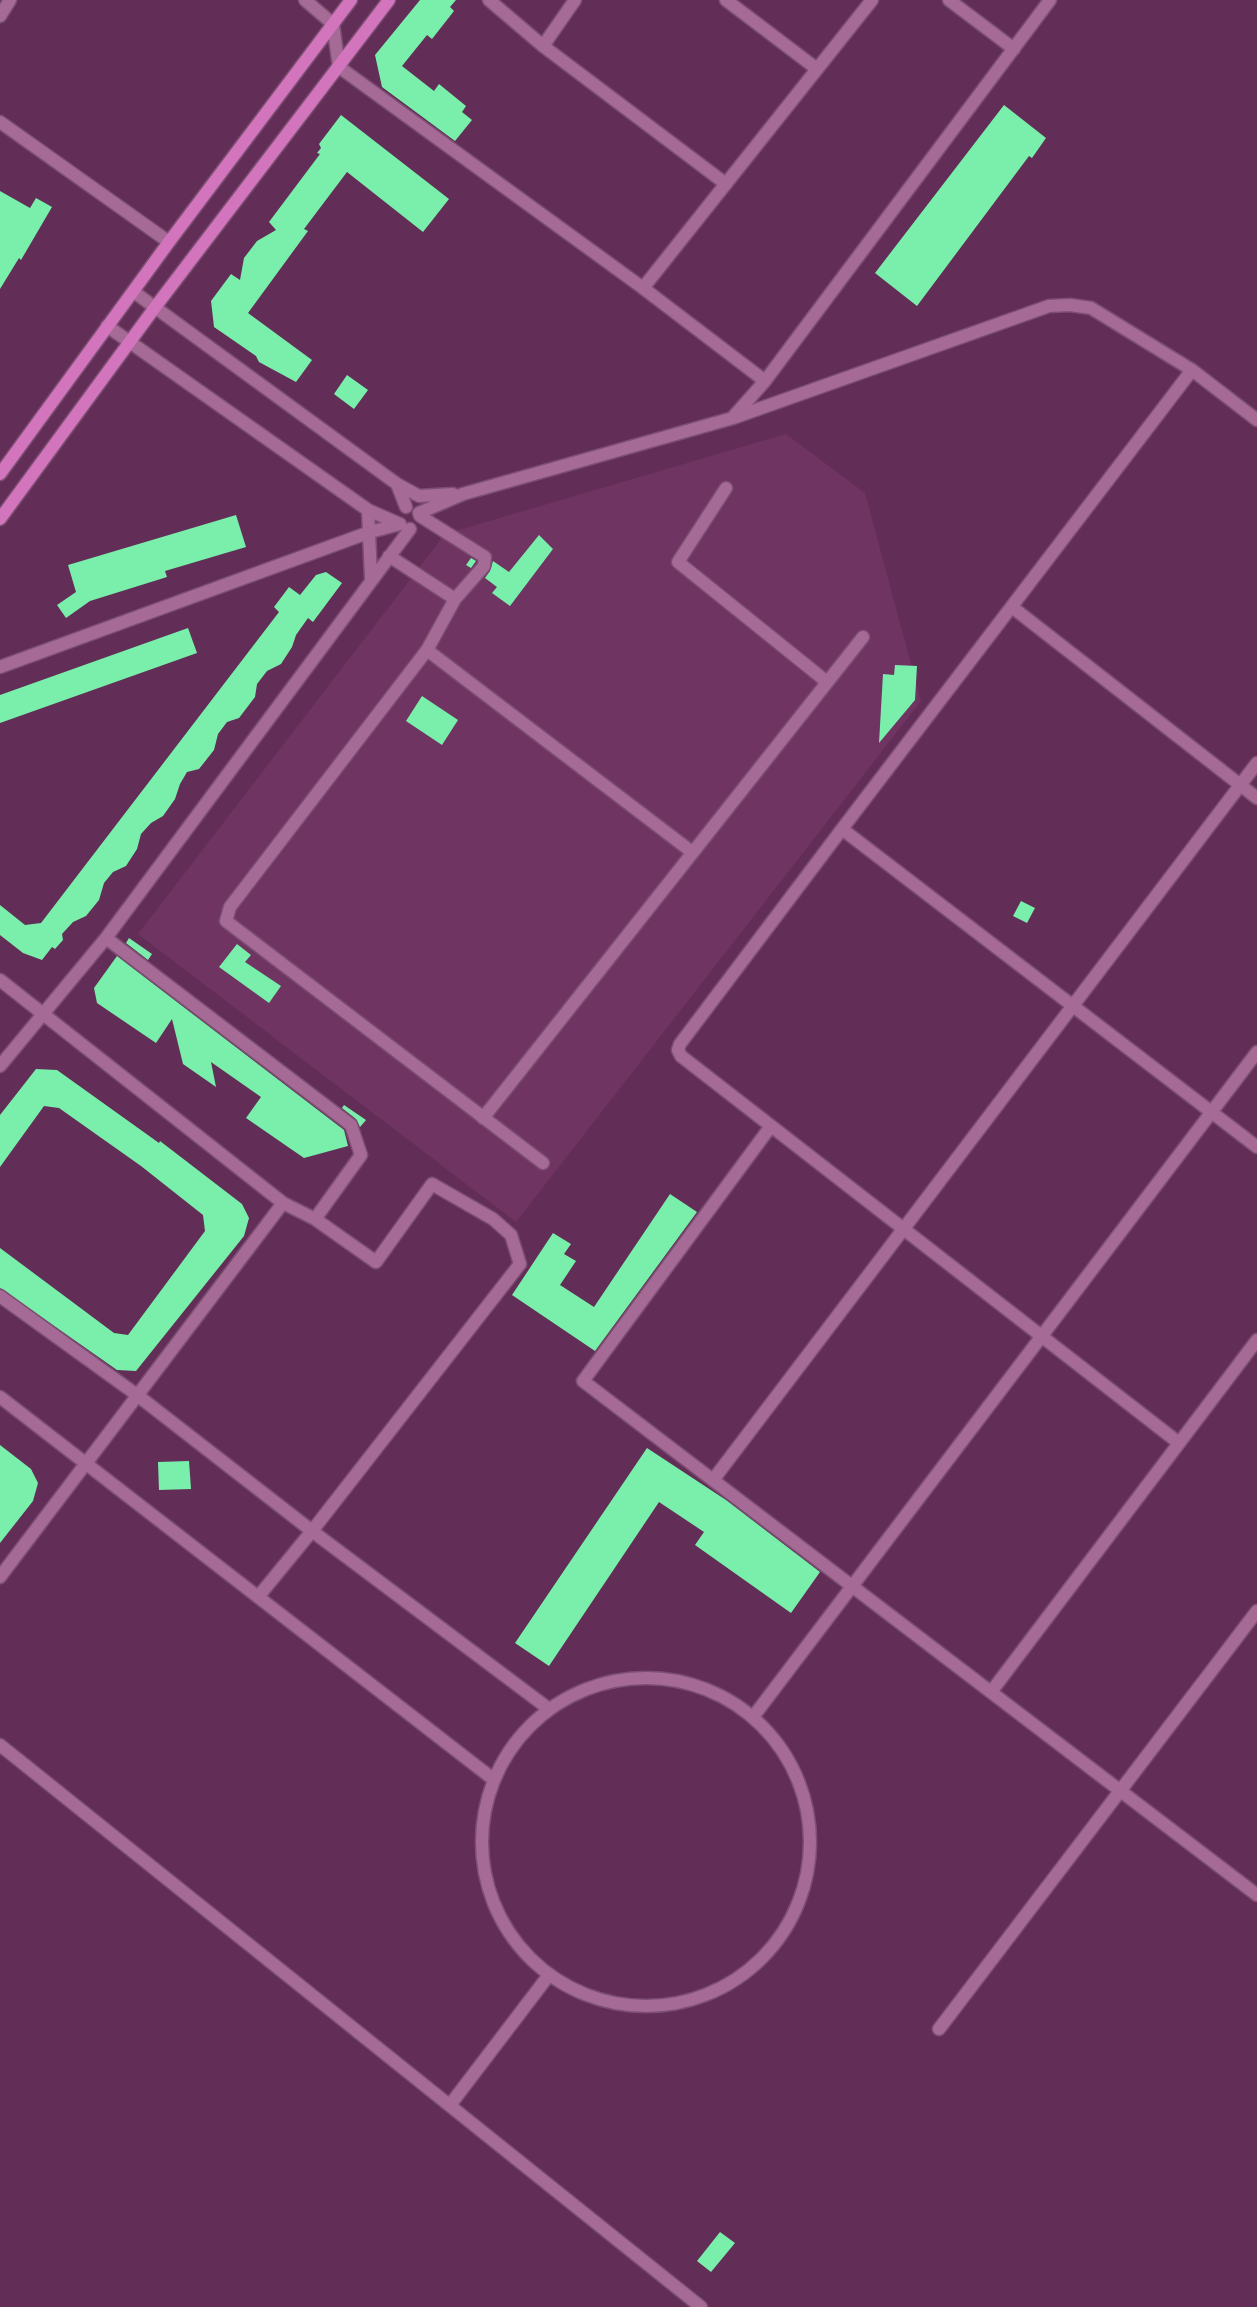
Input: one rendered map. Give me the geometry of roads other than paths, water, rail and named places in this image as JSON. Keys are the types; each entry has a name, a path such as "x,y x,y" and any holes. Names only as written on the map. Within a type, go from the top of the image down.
{"main road":[{"path":"0,474 169,242 351,0"},
{"path":"0,519 156,306 388,0"}],"street":[{"path":"0,16 10,0"},
{"path":"306,0 333,24 339,67 643,288 765,382"},
{"path":"489,0 543,46 726,184"},
{"path":"543,46 575,0"},
{"path":"726,0 818,69"},
{"path":"643,288 872,0"},
{"path":"949,0 1014,49"},
{"path":"732,418 765,382 1050,0"},
{"path":"0,122 169,242"},
{"path":"134,292 156,306 397,484 419,496 463,494"},
{"path":"420,514 463,494 732,418 1049,306 1070,305 1091,308 1192,370 1257,420"},
{"path":"107,326 368,510 405,526"},
{"path":"1179,1443 681,1056 678,1050 680,1044 842,829 1192,370"},
{"path":"397,484 406,507"},
{"path":"726,488 678,562 827,682"},
{"path":"406,507 414,508 420,514 485,557 484,566 455,599 427,650 230,907 226,921 543,1163"},
{"path":"405,526 399,514 406,507"},
{"path":"368,510 371,578"},
{"path":"0,668 370,532 419,524 420,514"},
{"path":"0,1066 106,938 389,556 405,526"},
{"path":"389,556 455,599"},
{"path":"1012,607 1257,798"},
{"path":"483,1118 863,637"},
{"path":"427,650 692,852"},
{"path":"713,1480 1257,763"},
{"path":"842,829 1257,1147"},
{"path":"106,938 351,1126 361,1155 315,1219"},
{"path":"0,980 283,1202 315,1219 376,1262 432,1184 493,1219 512,1235 520,1264 312,1531 258,1597"},
{"path":"754,1717 851,1586 1257,1052"},
{"path":"771,1126 583,1381 1257,1896"},
{"path":"0,1578 87,1465 137,1395 283,1202"},
{"path":"0,1296 137,1395 312,1531 549,1708"},
{"path":"990,1692 1257,1340"},
{"path":"0,1397 493,1779"},
{"path":"939,2029 1257,1611"},
{"path":"653,1678 689,1683 723,1697 754,1717 775,1739 791,1764 803,1792 810,1821 811,1852 807,1881 797,1910 777,1943 750,1970 720,1990 686,2002 650,2007 614,2004 580,1993 549,1975 525,1954 506,1929 492,1901 484,1871 481,1840 484,1809 493,1779 516,1740 549,1708 581,1690 616,1680 653,1678"},
{"path":"0,1745 701,2307"},
{"path":"450,2105 549,1975"}]}
